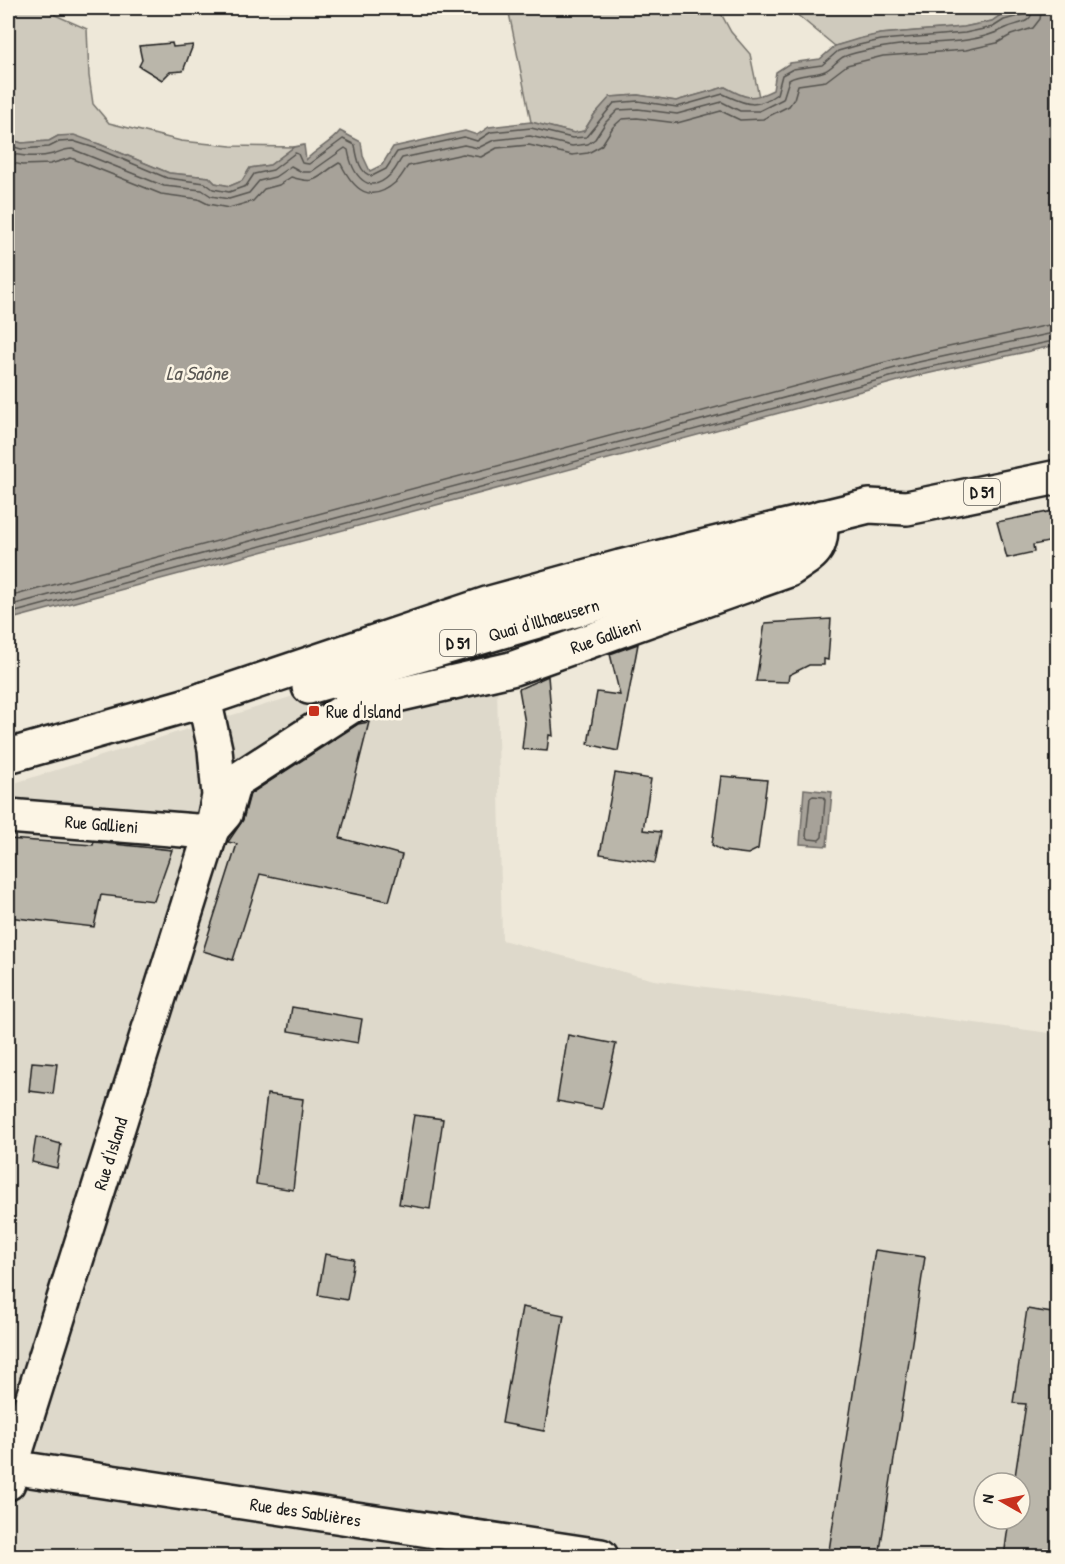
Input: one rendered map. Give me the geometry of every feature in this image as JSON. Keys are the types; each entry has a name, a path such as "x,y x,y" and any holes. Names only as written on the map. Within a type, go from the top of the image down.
{"street":[{"name":"Quai d'Illhaeusern","path":"8,756 207,708 346,678 490,603 620,567 821,528 869,506 907,508 1058,477"},
{"name":"Rue Gallieni","path":"8,816 204,830 225,814 234,782 346,678 511,669 789,570 814,554 821,528"},
{"name":"Quai d'Illhaeusern","path":"8,779 207,708"},
{"name":"Rue d'Island","path":"9,1475 204,830 219,796 207,708"},
{"name":"Rue des Sablières","path":"9,1475 601,1557"}],"shaded area":[{"path":"8,8 53,8 55,15 87,29 93,104 109,123 181,141 231,146 294,147 270,165 250,168 242,181 230,186 215,183 209,177 169,173 99,144 58,136 49,141 22,143 8,139"},
{"path":"508,8 718,8 731,32 750,54 759,97 744,98 725,87 676,101 638,95 611,97 594,115 584,131 574,133 531,122"},
{"path":"789,8 1021,8 1002,14 992,21 964,27 880,34 835,46"},
{"path":"496,633 502,940 654,980 1057,1034 1057,1556 8,1556 8,785"}],"water":[{"name":"La Saône","path":"1021,8 1057,8 1057,345 917,376 8,620 8,139 22,143 49,141 58,136 74,135 169,173 209,177 215,183 230,186 242,181 250,168 270,165 294,147 304,145 306,160 340,131 361,142 363,156 370,171 382,165 393,147 465,131 477,135 489,127 531,122 574,133 584,131 610,97 638,95 676,101 725,87 743,96 759,96 773,90 776,72 790,63 820,59 835,46 880,34 964,27 992,21 1002,14"},
{"path":"804,789 832,792 827,846 800,844"}],"building":[{"path":"172,43 173,47 193,45 183,71 170,72 162,80 139,66 142,60 139,46"},
{"path":"1058,510 1058,540 1033,545 1034,552 1007,558 997,522"},
{"path":"831,619 828,660 824,659 824,665 809,665 789,675 788,682 756,681 765,623"},
{"path":"638,644 618,751 588,744 597,692 620,695 610,654"},
{"path":"548,676 553,736 549,735 547,751 522,749 525,723 519,689"},
{"path":"369,722 340,838 402,855 389,901 260,874 233,960 203,951 237,844 228,842 243,820 250,794 358,724"},
{"path":"615,773 651,779 643,830 661,832 655,863 600,854"},
{"path":"721,776 767,780 758,849 748,854 723,851 712,845"},
{"path":"8,839 93,845 94,842 172,850 154,901 101,895 94,927 8,917"},
{"path":"292,1007 362,1019 358,1043 288,1031"},
{"path":"568,1035 616,1044 602,1109 557,1101"},
{"path":"32,1062 57,1064 53,1094 29,1091"},
{"path":"267,1094 303,1099 293,1190 256,1184"},
{"path":"414,1115 443,1119 430,1209 399,1204"},
{"path":"36,1137 61,1144 57,1168 32,1162"},
{"path":"875,1250 925,1257 879,1557 828,1557"},
{"path":"325,1254 354,1259 347,1300 318,1295"},
{"path":"522,1307 564,1315 544,1431 502,1423"},
{"path":"1027,1309 1058,1314 1058,1557 1004,1557 1007,1531 1032,1531 1032,1471 1016,1471 1026,1404 1013,1403"}],"place":[{"name":"Rue d'Island","path":"314,711"}]}
